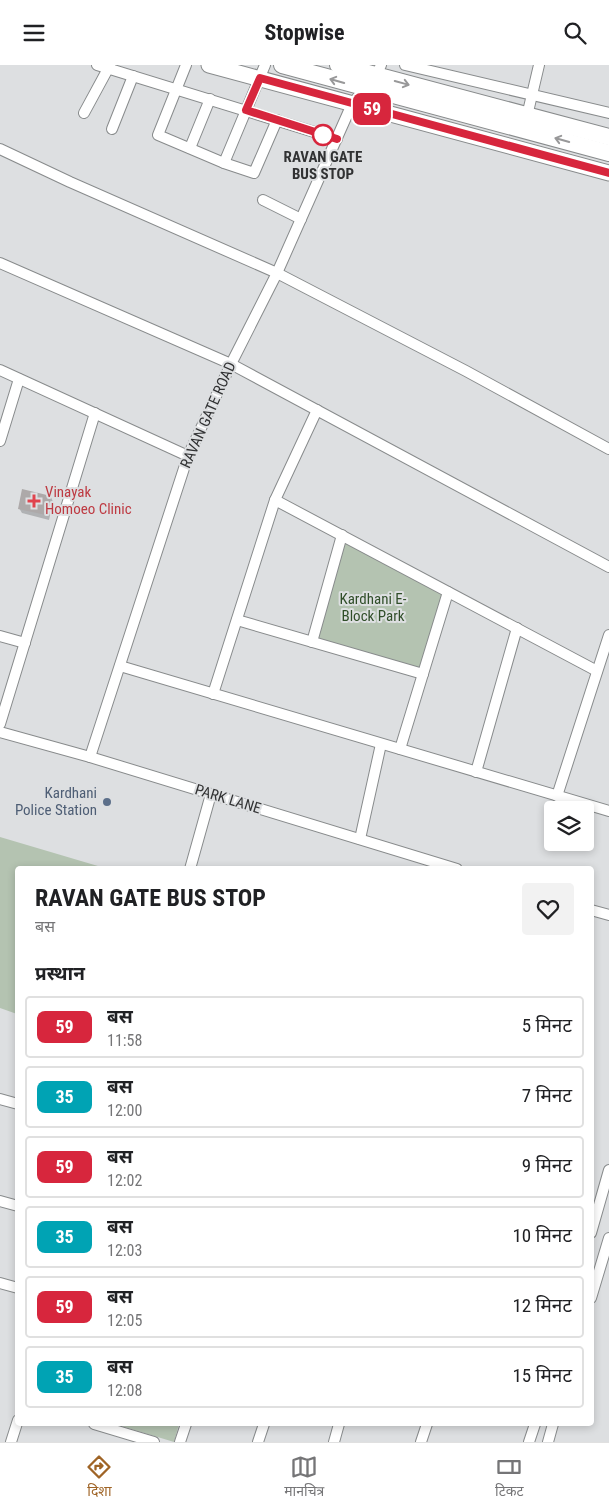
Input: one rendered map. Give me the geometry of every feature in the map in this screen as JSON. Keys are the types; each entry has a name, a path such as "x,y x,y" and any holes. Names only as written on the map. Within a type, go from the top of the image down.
{"main road":[{"path":"282,65 609,153"},
{"path":"338,65 379,71 527,116 609,137"}],"street":[{"path":"97,65 110,67 133,76 337,139"},
{"path":"186,65 158,135 224,163 254,173 277,120"},
{"path":"210,65 263,72 352,104 460,131 609,173"},
{"path":"405,65 609,113"},
{"path":"527,116 538,65"},
{"path":"84,113 110,67"},
{"name":"RAVAN GATE ROAD","path":"90,757 188,456 230,364 277,273 352,104 379,71"},
{"path":"224,163 263,72"},
{"path":"112,129 133,76"},
{"path":"190,148 210,99"},
{"path":"1,152 277,273 466,371 609,449"},
{"path":"263,200 301,219"},
{"path":"0,263 230,364 609,567"},
{"path":"0,370 188,456"},
{"path":"0,441 19,379"},
{"path":"213,694 275,500 316,410"},
{"path":"0,724 95,413"},
{"path":"275,500 597,671"},
{"path":"312,642 342,535"},
{"path":"400,749 448,592"},
{"path":"237,620 423,674"},
{"path":"476,772 517,628"},
{"path":"558,796 609,635"},
{"path":"0,636 25,643"},
{"path":"120,666 609,811"},
{"name":"PARK LANE","path":"0,731 360,839 437,866"},
{"path":"360,839 381,743"},
{"path":"191,866 211,794"},
{"path":"594,911 609,915"},
{"path":"0,1099 15,1103"},
{"path":"594,1222 609,1170"},
{"path":"1,1204 15,1206"},
{"path":"594,1277 609,1238"},
{"path":"0,1283 15,1287"},
{"path":"11,1442 16,1426"},
{"path":"101,1426 154,1442"},
{"path":"180,1442 185,1426"},
{"path":"258,1442 263,1426"},
{"path":"334,1442 338,1426"},
{"path":"422,1442 426,1426"},
{"path":"529,1442 534,1426"},
{"path":"548,1442 552,1426"}],"green space":[{"name":"Kardhani E- Block Park","path":"342,535 448,592 423,674 312,642"},
{"path":"0,837 98,866 15,866 15,1013 0,1008"},
{"path":"122,1426 178,1426 174,1442"}],"building":[{"path":"22,489 51,496 46,515 18,509"}],"bus line":[{"name":"59","path":"337,139 246,110 260,78 609,173"}],"place":[{"name":"RAVAN GATE BUS STOP","path":"323,135"},
{"name":"Vinayak Homoeo Clinic","path":"34,501"},
{"name":"Kardhani Police Station","path":"107,802"}]}
